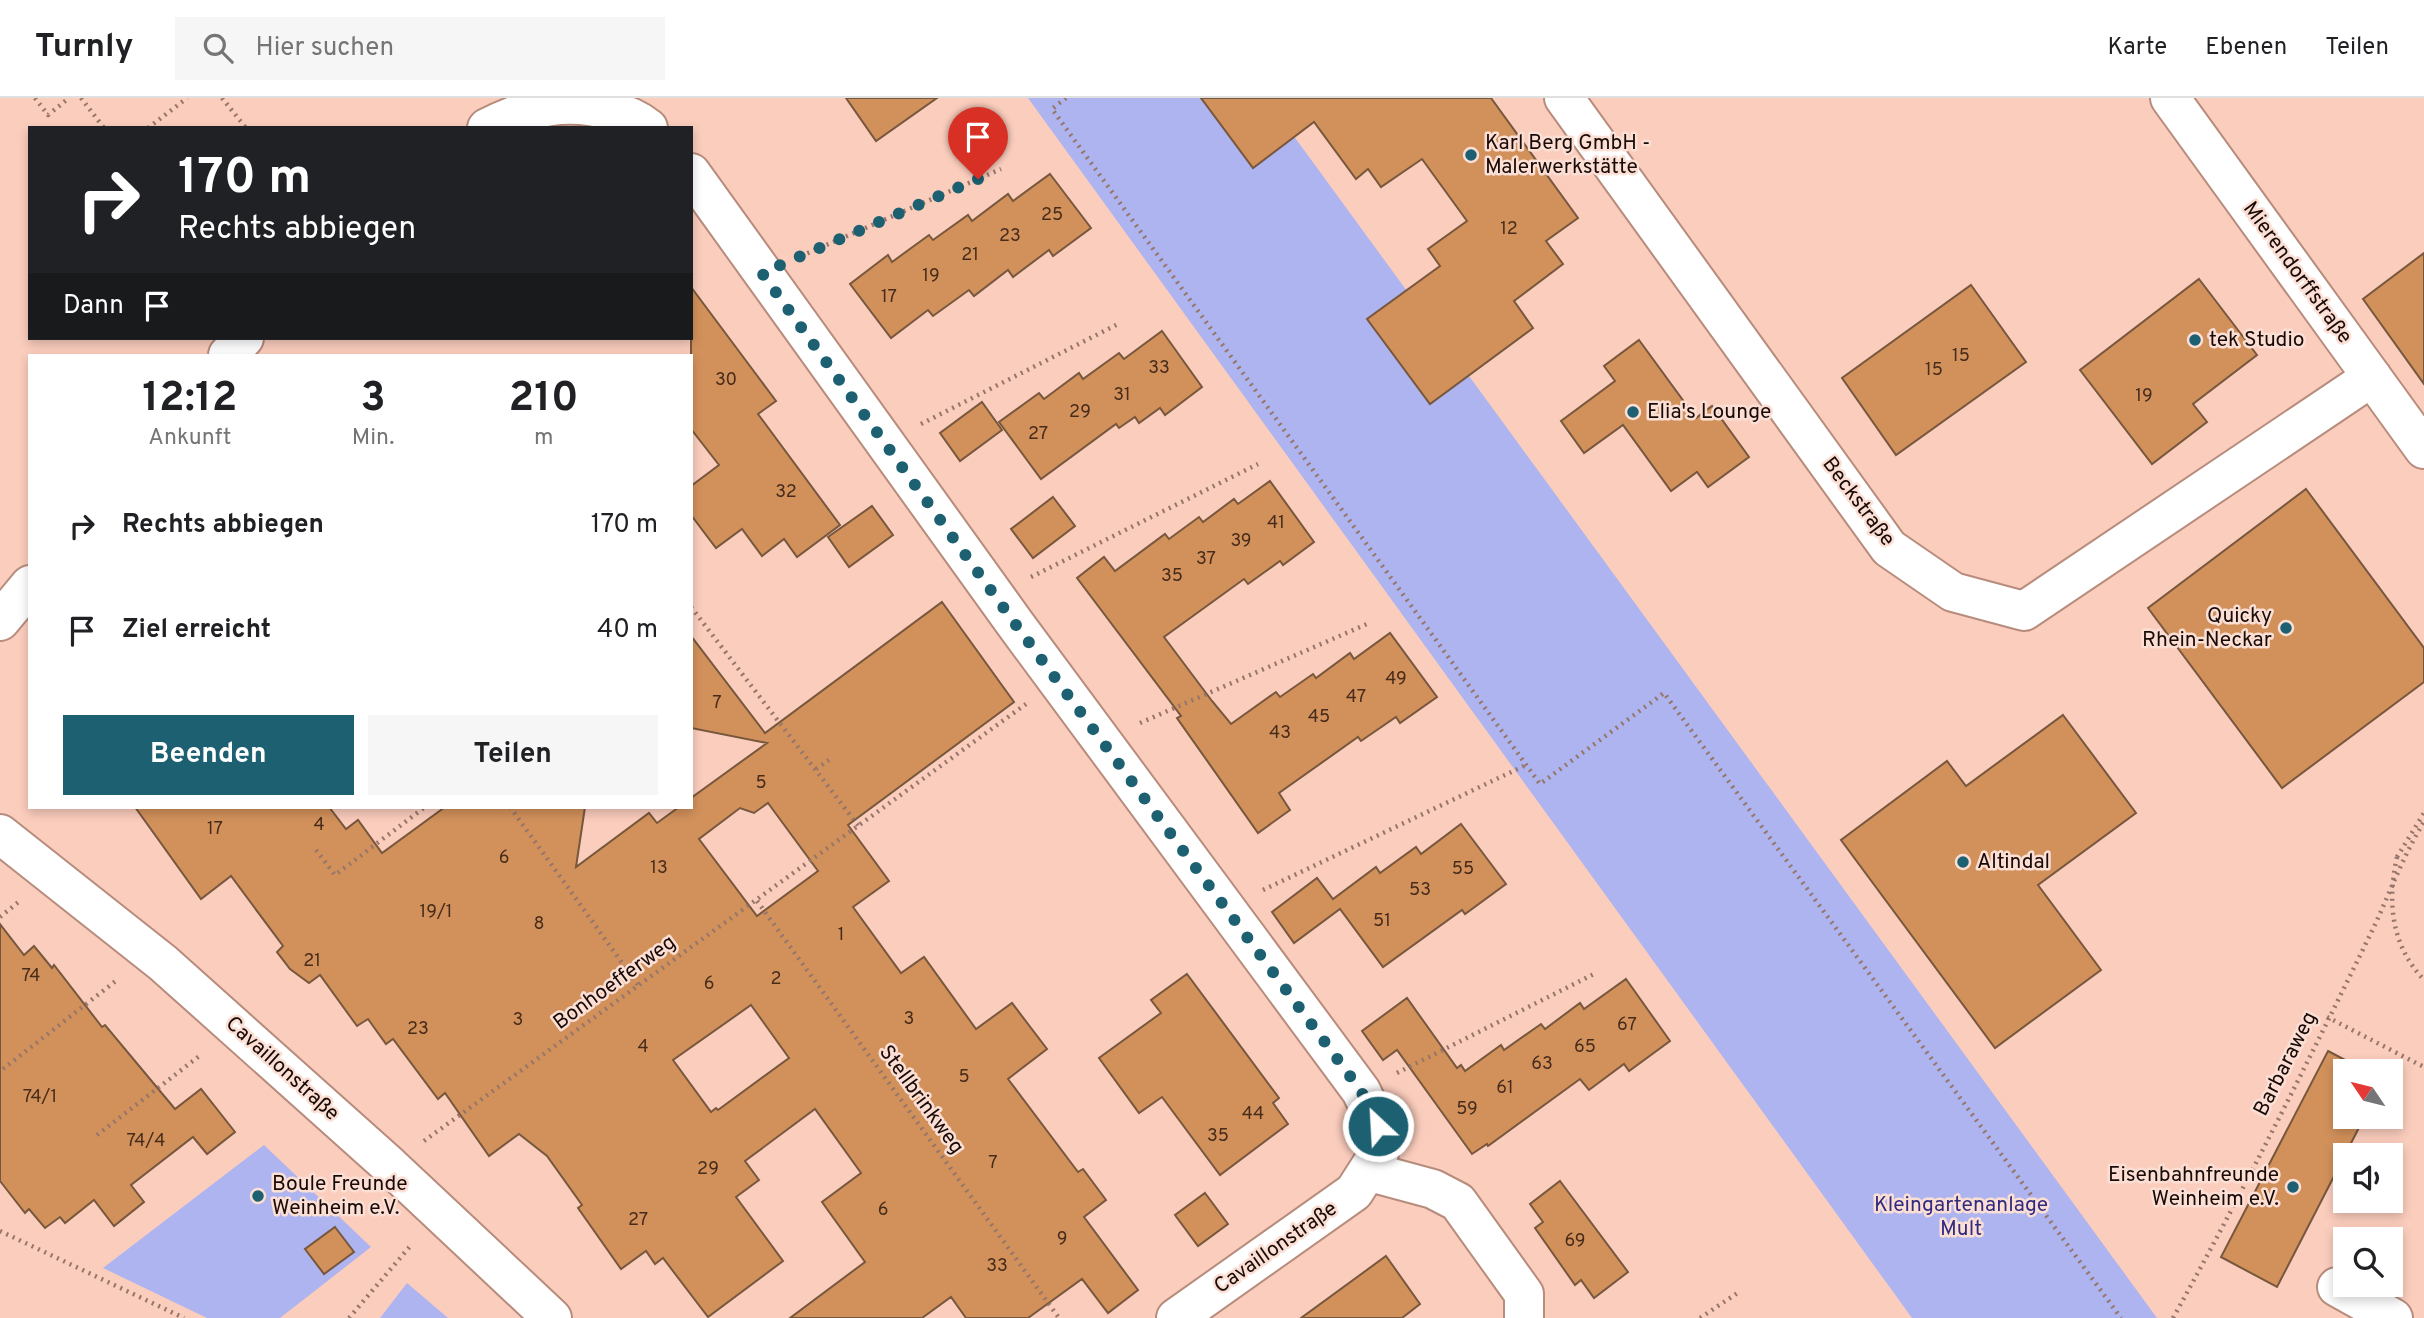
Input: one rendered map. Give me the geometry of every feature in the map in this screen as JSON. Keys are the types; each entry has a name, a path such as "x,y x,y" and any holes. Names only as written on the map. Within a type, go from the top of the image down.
{"street":[{"name":"Beckstraße","path":"1564,98 1889,548 1953,593 2024,611 2372,377"},
{"name":"Mierendorffstraße","path":"2170,98 2424,449"},
{"path":"491,126 517,113 552,102 590,102 639,120 646,126"},
{"path":"693,176 1224,909 1361,1091 1378,1126 1379,1153 1370,1172 1433,1189 1458,1202 1524,1294 1524,1318"},
{"path":"229,354 242,340"},
{"path":"0,621 28,587"},
{"name":"Cavaillonstraße","path":"0,834 151,953 390,1166 552,1318"},
{"name":"Cavaillonstraße","path":"1176,1318 1354,1192 1370,1172"},
{"path":"2355,1297 2393,1318"}],"path":[{"path":"35,98 48,115 69,98"},
{"path":"81,98 102,126"},
{"path":"151,126 187,98"},
{"path":"222,98 244,126"},
{"path":"1066,98 1052,109 1540,784 1664,693 2121,1318"},
{"path":"762,273 1002,169"},
{"path":"886,442 1120,323"},
{"path":"996,595 1258,464"},
{"path":"693,610 860,828"},
{"path":"1101,740 1367,624"},
{"name":"Bonhoefferweg","path":"390,1166 860,828 1058,681"},
{"path":"816,769 829,760"},
{"path":"1224,909 1526,765"},
{"path":"316,850 335,875 422,809"},
{"path":"511,809 638,986"},
{"path":"2424,813 2397,857 2390,889 2393,918 2402,947 2424,980"},
{"name":"Barbaraweg","path":"2173,1318 2212,1248 2372,931 2408,847 2424,822"},
{"name":"Stellbrinkweg","path":"757,901 1059,1318"},
{"path":"3,1069 151,953"},
{"path":"1361,1091 1596,973"},
{"path":"2328,1017 2424,1067"},
{"path":"97,1135 235,1027"},
{"path":"0,1231 184,1318"},
{"path":"349,1318 418,1237"},
{"path":"1700,1318 1739,1292"}],"green space":[{"name":"Kleingartenanlage Mult","path":"1028,98 1266,98 2157,1318 1912,1318"},
{"name":"Boule Freunde Weinheim e.V.","path":"264,1145 371,1247 280,1318 207,1318 103,1268"},
{"path":"407,1283 448,1318 380,1318"}],"building":[{"path":"846,98 937,98 876,141"},
{"path":"1201,98 1491,98 1578,218 1546,241 1563,264 1514,301 1533,328 1430,404 1367,319 1440,266 1428,249 1467,221 1422,159 1381,187 1368,169 1356,179 1314,122 1253,168"},
{"path":"1050,174 1091,228 1053,256 1049,250 1013,277 1008,270 974,296 969,290 933,316 928,310 891,338 850,284 888,255 892,262 929,235 933,240 968,215 972,221 1008,194 1013,201"},
{"path":"2424,253 2424,384 2363,299"},
{"path":"2199,279 2257,355 2193,404 2207,422 2152,464 2080,370"},
{"path":"1971,285 2026,362 1896,455 1842,378"},
{"path":"693,290 776,401 758,414 840,525 797,557 784,539 762,556 742,529 716,548 693,518 693,484 719,465 693,432"},
{"path":"1162,331 1202,387 1165,415 1160,408 1139,423 1135,417 1119,428 1116,424 1041,479 999,422 1039,393 1044,399 1079,373 1083,379 1119,353 1124,359"},
{"name":"Elia's Lounge","path":"1639,340 1696,418 1712,406 1749,457 1708,487 1697,472 1671,491 1623,425 1584,453 1561,421 1615,381 1604,366"},
{"path":"982,402 1002,430 960,461 940,433"},
{"path":"1270,481 1314,542 1283,565 1280,561 1248,584 1244,579 1164,637 1212,701 1231,724 1276,692 1280,697 1313,674 1316,678 1350,653 1354,659 1390,633 1437,697 1400,723 1396,717 1361,741 1358,737 1279,793 1290,810 1258,833 1177,718 1181,716 1077,578 1104,557 1115,571 1165,534 1169,539 1199,517 1203,522 1234,499 1238,504"},
{"name":"Quicky Rhein-Neckar","path":"2306,489 2424,648 2424,682 2282,788 2148,608"},
{"path":"1053,497 1075,526 1033,558 1011,529"},
{"path":"872,506 893,535 849,567 828,537"},
{"path":"942,602 1014,702 848,825 889,881 853,907 901,973 924,957 976,1029 1012,1003 1047,1049 1008,1079 1078,1172 1083,1169 1106,1200 1084,1217 1138,1290 1108,1313 1082,1279 1028,1318 966,1318 951,1297 922,1318 790,1318 865,1262 822,1202 861,1173 815,1109 745,1161 759,1180 736,1197 783,1261 708,1317 663,1258 655,1264 646,1251 621,1269 578,1208 582,1205 547,1156 519,1134 489,1156 445,1093 438,1099 393,1039 386,1044 368,1019 357,1026 320,975 309,983 290,969 277,952 283,946 231,876 201,899 136,809 331,809 346,829 358,820 382,853 442,809 585,809 576,867 649,813 657,823 676,809 693,809 693,797 767,743 693,728 693,639 765,733","holes":["768,803 818,871 757,916 699,839 740,808 754,813","751,1005 789,1058 718,1110 716,1108 711,1112 673,1060"]},
{"name":"Altindal","path":"2063,715 2136,813 2038,885 2101,970 1995,1048 1841,840 1947,761 1966,786"},
{"path":"1461,824 1506,884 1465,914 1462,910 1383,967 1340,909 1294,943 1272,912 1317,878 1333,899 1376,867 1380,873 1416,847 1421,854"},
{"path":"0,924 24,955 34,946 52,968 54,965 102,1027 105,1025 175,1109 201,1089 235,1132 207,1154 193,1137 131,1185 144,1202 114,1226 94,1200 65,1223 60,1217 45,1228 29,1209 25,1213 0,1181"},
{"path":"1187,974 1279,1098 1273,1103 1288,1124 1220,1175 1162,1097 1139,1113 1099,1058 1161,1013 1151,1000"},
{"path":"1626,979 1670,1041 1629,1071 1624,1064 1589,1090 1580,1079 1488,1146 1487,1144 1472,1154 1397,1050 1383,1060 1362,1031 1407,998 1457,1068 1461,1065 1465,1071 1501,1045 1504,1050 1541,1024 1545,1029 1580,1003 1584,1009"},
{"name":"Eisenbahnfreunde Weinheim e.V.","path":"2328,1051 2343,1059 2333,1059 2333,1129 2358,1129 2351,1143 2333,1143 2333,1178 2277,1287 2221,1257"},
{"path":"1560,1181 1628,1272 1594,1298 1581,1280 1575,1285 1535,1228 1543,1222 1530,1204"},
{"path":"1205,1193 1228,1224 1198,1246 1175,1215"},
{"path":"335,1227 354,1252 324,1274 305,1249"},
{"path":"1386,1256 1420,1304 1402,1318 1301,1318"}],"place":[{"name":"Karl Berg GmbH - Malerwerkstätte","path":"1471,155"},
{"name":"tek Studio","path":"2195,340"},
{"name":"Elia's Lounge","path":"1633,412"},
{"name":"Quicky Rhein-Neckar","path":"2286,628"},
{"name":"Altindal","path":"1963,862"},
{"name":"Eisenbahnfreunde Weinheim e.V.","path":"2293,1187"},
{"name":"Boule Freunde Weinheim e.V.","path":"258,1196"}],"route":[{"path":"978,179 762,273 1016,625 1361,1091 1378,1126"}]}
